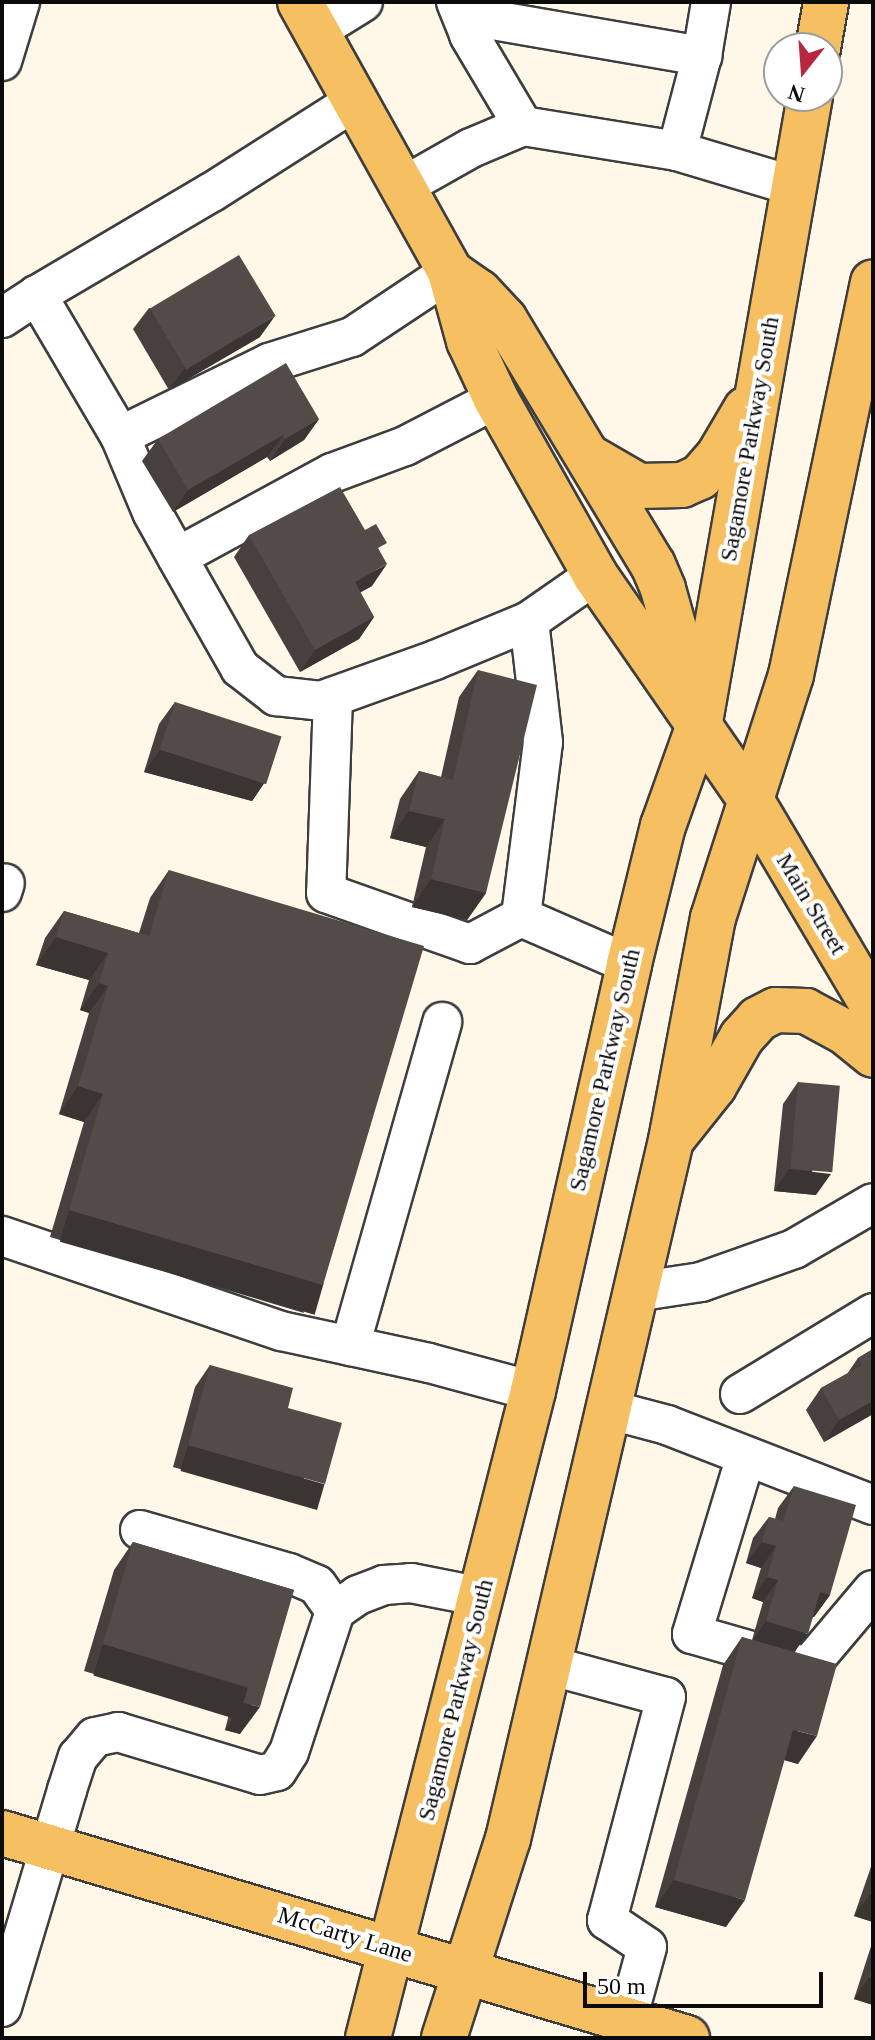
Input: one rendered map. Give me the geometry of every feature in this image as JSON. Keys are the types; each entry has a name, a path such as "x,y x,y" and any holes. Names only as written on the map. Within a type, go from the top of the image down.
{"main road":[{"path":"821,32 826,2"},
{"path":"308,16 450,272 479,292 505,320 653,565 663,589 700,722"},
{"name":"Sagamore Parkway South","path":"368,2038 533,1391 663,826 700,722 807,112"},
{"name":"Main Street","path":"450,272 469,341 496,399 595,575 700,722 751,800 873,1006"},
{"path":"444,2038 508,1839 671,1140 713,918 791,675 873,282"},
{"path":"586,455 639,486 682,485 700,477 719,455 760,378"},
{"path":"671,1140 714,1086 742,1037 758,1019 776,1010 806,1011 845,1032 873,1055"},
{"name":"McCarty Lane","path":"2,1833 659,2031"}],"lane":[{"path":"2,61 20,2"},
{"path":"308,16 363,2"},
{"path":"677,151 702,56 711,2"},
{"path":"523,126 469,35 460,8 702,56"},
{"path":"2,318 212,192 355,101"},
{"path":"402,187 471,148 523,126 677,151 794,186"},
{"path":"120,436 269,363 352,337 450,272"},
{"path":"37,295 120,436 152,512 240,668 276,696 321,701 333,697 529,621 595,575"},
{"path":"177,557 332,473 405,446 496,399"},
{"path":"521,917 543,742 529,621"},
{"path":"333,697 326,893 470,944 521,917"},
{"path":"521,917 629,964"},
{"path":"350,1346 442,1022"},
{"path":"635,1292 701,1282 794,1249 873,1203"},
{"path":"2,1236 281,1331 533,1391"},
{"path":"740,1394 873,1313"},
{"path":"607,1409 667,1425 873,1505"},
{"path":"746,1456 692,1634 808,1667 873,1590"},
{"path":"140,1530 289,1573 317,1585 335,1611"},
{"path":"2,2007 48,1847 78,1757 95,1737 118,1732 260,1775 277,1771 289,1752 335,1611 358,1595 384,1585 411,1583 482,1597"},
{"path":"548,1665 666,1697 607,1920 647,1947 659,2031"}],"building":[{"path":"239,255 276,316 186,369 150,309"},
{"path":"286,363 319,419 285,439 283,435 188,490 158,439"},
{"path":"340,487 365,530 376,524 387,543 378,548 387,564 355,582 374,617 315,650 249,535"},
{"path":"478,670 537,685 486,893 431,879 445,819 409,811 419,771 453,780"},
{"path":"175,702 282,737 266,784 160,750"},
{"path":"169,870 424,946 323,1285 69,1210 103,1094 78,1086 108,986 99,983 108,953 56,937 64,911 149,936"},
{"path":"798,1082 840,1086 832,1172 790,1169"},
{"path":"873,1349 873,1401 839,1420 821,1388 862,1365 858,1358"},
{"path":"210,1365 293,1388 288,1408 342,1423 325,1484 188,1445"},
{"path":"794,1486 856,1505 830,1595 820,1592 808,1634 766,1621 778,1580 767,1577 776,1546 762,1542 769,1517 783,1521"},
{"path":"133,1542 294,1590 260,1707 244,1703 248,1687 103,1644"},
{"path":"742,1637 837,1664 817,1736 793,1730 745,1900 674,1880"}]}
